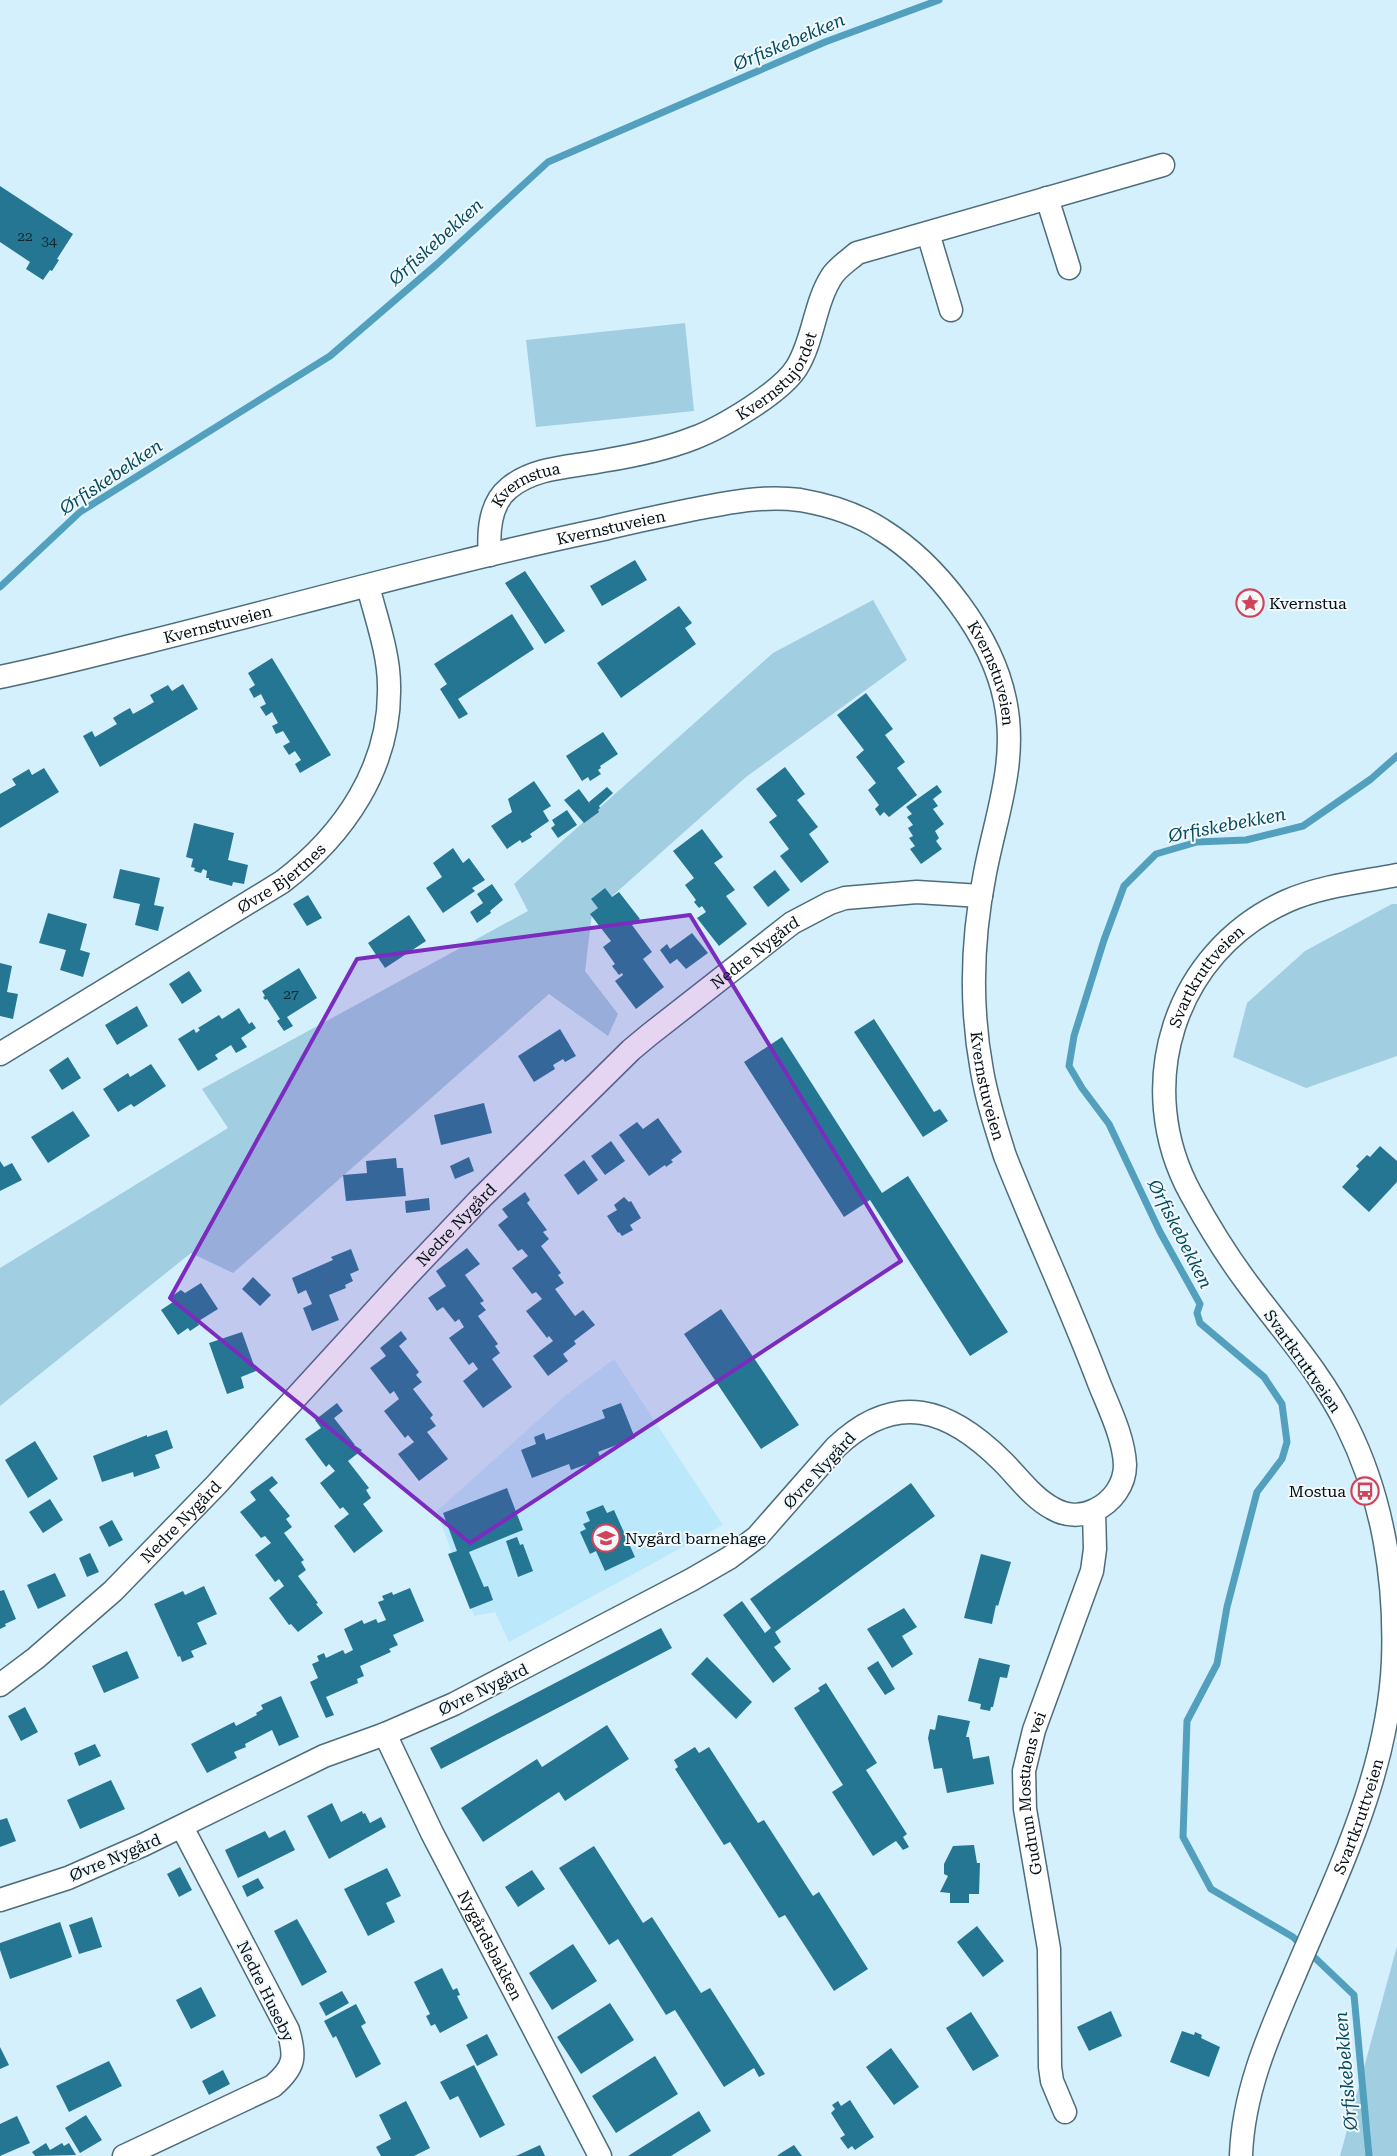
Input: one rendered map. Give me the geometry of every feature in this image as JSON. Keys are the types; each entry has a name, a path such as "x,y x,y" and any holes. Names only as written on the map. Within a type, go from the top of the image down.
{"street":[{"name":"Kvernstujordet","path":"579,465 629,457 695,438 749,410 796,369 806,347 818,302 833,274 857,253 1163,165"},
{"path":"1047,198 1069,268"},
{"path":"928,233 950,310"},
{"name":"Kvernstua","path":"490,555 488,534 493,513 499,499 508,488 541,472 579,465"},
{"name":"Kvernstuveien","path":"0,677 490,555 733,501 758,498 798,500 841,510 861,518 893,537 932,572 960,607 984,644 1001,682 1009,725 1009,760 1003,799 990,846 976,938 974,985 977,1039 988,1098 1008,1164 1115,1423 1124,1456 1123,1481 1111,1499 1094,1511 1070,1515 1050,1508 974,1436 948,1421 920,1412"},
{"name":"Øvre Bjertnes","path":"0,1054 282,882 309,860 339,828 356,804 370,776 379,754 389,709 386,657 368,586"},
{"name":"Svartkruttveien","path":"1241,2156 1244,2119 1255,2073 1278,2013 1361,1815 1373,1781 1382,1746 1393,1663 1392,1597 1383,1534 1373,1494 1360,1455 1333,1400 1315,1372 1245,1280 1189,1190 1179,1169 1166,1120 1165,1069 1176,1020 1194,980 1222,946 1242,928 1287,901 1315,891 1397,876"},
{"name":"Nedre Nygård","path":"0,1685 36,1658 113,1591 216,1485 406,1277 472,1208 584,1096 649,1035 792,923 830,903 845,898 917,892 981,896"},
{"name":"Øvre Nygård","path":"0,1900 68,1878 182,1827 324,1756 385,1734 446,1708 501,1681 729,1558 767,1526 824,1459 849,1434 872,1419 908,1411 920,1412"},
{"name":"Gudrun Mostuens vei","path":"1065,2112 1052,2082 1050,2067 1049,1949 1025,1809 1024,1771 1034,1730 1092,1571 1095,1542 1094,1511"},
{"name":"Nygårdsbakken","path":"385,1734 432,1833 600,2156"},
{"name":"Nedre Huseby","path":"124,2156 273,2086 287,2074 292,2062 294,2048 288,2030 182,1827"}],"highlighted area":[{"path":"690,915 901,1261 470,1543 170,1298 357,959"}],"shaded area":[{"path":"685,323 694,411 536,427 526,340"},
{"path":"873,600 907,660 746,777 592,914 585,971 618,1014 608,1036 549,994 233,1273 191,1253 0,1406 0,1268 228,1128 202,1089 528,911 514,884 773,653"},
{"path":"1392,904 1397,904 1397,1056 1306,1088 1233,1057 1247,1003 1305,951"},
{"path":"614,1359 723,1525 509,1642 495,1612 474,1616 437,1511 565,1396"},
{"path":"1397,1947 1397,2156 1340,2156 1394,1957"}],"building":[{"path":"0,186 73,234 57,259 59,260 52,271 50,270 43,280 26,269 30,262 0,242"},
{"path":"635,560 647,580 602,606 590,586"},
{"path":"525,571 565,631 545,644 505,583"},
{"path":"679,606 692,623 685,628 696,644 621,698 597,663"},
{"path":"512,614 534,649 458,699 468,714 459,719 440,689 447,684 434,664"},
{"path":"272,658 331,755 300,773 295,764 301,760 295,751 289,755 283,746 290,742 283,731 276,734 272,726 278,723 272,712 266,716 260,707 266,704 261,694 254,698 249,689 255,685 248,673"},
{"path":"183,684 198,709 100,767 83,736 92,731 95,737 117,724 113,718 121,713 130,708 133,714 154,702 150,695 168,685 172,691"},
{"path":"866,693 893,729 885,735 905,762 897,768 917,795 889,817 884,812 880,816 875,809 879,805 868,790 876,783 856,757 864,750 837,715"},
{"path":"603,732 618,754 600,766 601,768 598,770 601,774 590,781 588,777 582,781 566,756"},
{"path":"785,767 805,794 797,800 818,827 809,834 829,862 801,883 780,856 789,849 769,822 777,816 756,789"},
{"path":"44,768 59,792 0,828 0,794 16,785 12,779 29,769 32,775"},
{"path":"534,781 551,806 543,811 549,821 530,834 532,837 522,843 520,840 507,849 491,826 512,812 508,799"},
{"path":"937,785 942,792 933,799 938,806 933,809 944,824 935,831 939,838 936,841 942,849 921,864 910,849 915,846 909,838 913,836 908,828 913,825 907,817 912,814 906,807"},
{"path":"607,787 613,793 599,806 599,812 584,823 564,800 579,789 590,804 589,802"},
{"path":"567,810 577,825 558,838 551,828 555,825 552,820"},
{"path":"194,823 234,833 228,860 248,865 244,884 233,882 232,886 209,880 209,878 206,878 207,871 203,869 201,873 194,871 195,868 191,867 193,859 186,857"},
{"path":"702,829 723,857 714,863 735,890 726,896 747,924 719,946 697,918 706,912 702,906 699,908 694,902 696,900 685,885 694,878 673,851"},
{"path":"453,848 463,863 469,858 485,880 472,888 475,891 443,913 426,888 442,877 433,863"},
{"path":"120,869 160,878 154,905 164,907 158,931 135,925 140,904 113,898"},
{"path":"775,870 790,890 768,907 753,887"},
{"path":"492,884 503,900 490,911 491,913 477,923 470,912 483,903 477,894"},
{"path":"605,888 612,897 619,892 640,919 632,925 652,952 643,959 664,987 636,1009 615,981 623,975 622,973 619,975 612,966 615,964 603,947 611,941 590,914 598,908 591,899"},
{"path":"308,895 322,918 307,926 293,904"},
{"path":"48,913 87,924 80,950 90,953 83,977 60,970 66,950 39,943"},
{"path":"409,915 426,941 385,968 368,943"},
{"path":"692,933 708,953 686,969 677,959 670,964 660,950 667,944 670,949"},
{"path":"0,963 12,966 7,992 18,994 13,1019 0,1016"},
{"path":"299,968 317,998 287,1017 293,1026 284,1031 277,1021 280,1019 267,999 265,1000 263,997 265,996 262,991"},
{"path":"189,971 202,991 182,1004 169,984"},
{"path":"137,1006 148,1026 117,1045 105,1025"},
{"path":"239,1008 249,1024 252,1022 256,1028 241,1038 247,1047 236,1053 231,1045 215,1055 218,1059 198,1071 178,1039 194,1029 196,1033 200,1030 198,1028 219,1015 222,1019"},
{"path":"874,1019 934,1112 940,1109 948,1121 923,1137 854,1032"},
{"path":"560,1029 576,1056 565,1062 563,1059 553,1065 555,1069 534,1082 518,1056"},
{"path":"782,1037 882,1193 908,1176 1008,1332 970,1356 870,1200 844,1217 744,1062"},
{"path":"68,1057 81,1078 62,1090 49,1070"},
{"path":"151,1064 166,1086 134,1107 131,1104 118,1112 103,1089 128,1073 130,1077"},
{"path":"484,1103 492,1133 441,1145 434,1115"},
{"path":"73,1111 90,1136 48,1163 31,1137"},
{"path":"658,1118 682,1152 671,1160 673,1162 649,1176 619,1135 637,1122 643,1129"},
{"path":"611,1141 625,1161 605,1175 591,1156"},
{"path":"1380,1146 1397,1161 1397,1182 1369,1212 1342,1187 1359,1169 1356,1166 1367,1155 1370,1157"},
{"path":"469,1157 474,1171 455,1179 450,1166"},
{"path":"396,1158 397,1168 403,1168 406,1196 346,1201 343,1175 367,1173 366,1161"},
{"path":"584,1160 598,1180 578,1195 564,1175"},
{"path":"0,1161 4,1167 12,1163 22,1180 0,1191"},
{"path":"525,1192 530,1200 527,1203 547,1230 543,1232 549,1239 541,1246 561,1273 558,1275 564,1283 555,1289 575,1316 583,1310 595,1325 574,1341 576,1344 563,1354 568,1361 548,1376 533,1356 553,1341 549,1336 547,1338 526,1311 542,1299 536,1292 532,1294 512,1268 528,1256 522,1249 518,1251 498,1225 508,1217 502,1209"},
{"path":"624,1197 629,1202 631,1201 641,1218 630,1225 633,1230 622,1236 607,1216 617,1210 614,1205"},
{"path":"429,1198 430,1210 406,1213 405,1201"},
{"path":"467,1248 480,1264 465,1275 484,1301 480,1303 486,1310 478,1316 498,1344 495,1346 500,1353 492,1359 512,1387 483,1408 463,1381 478,1369 473,1362 469,1365 449,1338 464,1327 459,1319 455,1322 443,1307 437,1311 428,1298 446,1286 436,1271"},
{"path":"351,1249 359,1270 350,1274 353,1281 345,1285 346,1288 329,1295 339,1320 312,1331 303,1308 312,1304 306,1290 298,1294 292,1278 333,1260 331,1257"},
{"path":"253,1277 271,1295 260,1306 242,1289"},
{"path":"201,1283 218,1309 197,1322 199,1325 190,1331 188,1328 178,1335 161,1310 173,1302 172,1296 181,1290 185,1293"},
{"path":"721,1309 799,1425 761,1449 684,1334"},
{"path":"401,1331 407,1339 399,1346 419,1372 416,1375 422,1382 413,1389 433,1415 430,1418 436,1426 427,1432 448,1459 419,1481 398,1454 414,1442 408,1435 405,1438 384,1411 399,1399 394,1391 390,1394 370,1368 386,1356 380,1348"},
{"path":"242,1332 256,1371 241,1377 244,1388 227,1394 209,1343"},
{"path":"337,1403 343,1411 334,1418 354,1445 362,1450 348,1461 369,1488 366,1490 371,1498 363,1504 383,1531 354,1553 334,1526 349,1514 343,1507 340,1509 320,1483 335,1471 329,1464 326,1467 305,1439 321,1428 315,1420"},
{"path":"621,1403 635,1438 598,1452 601,1459 571,1470 569,1464 532,1478 521,1450 536,1444 534,1437 544,1433 546,1440 605,1418 602,1410"},
{"path":"167,1430 173,1448 155,1455 160,1468 134,1477 133,1472 102,1482 93,1456 147,1435 147,1437"},
{"path":"35,1441 58,1479 28,1498 5,1460"},
{"path":"272,1476 278,1483 269,1490 290,1516 286,1519 292,1527 284,1533 304,1560 301,1562 306,1570 298,1576 323,1613 298,1632 291,1624 289,1625 269,1598 284,1586 279,1579 275,1582 255,1555 271,1543 265,1536 261,1538 240,1512 256,1500 250,1492"},
{"path":"911,1483 935,1516 775,1632 781,1642 774,1647 791,1669 773,1683 723,1615 742,1601 765,1633 771,1628 750,1599"},
{"path":"507,1488 523,1530 469,1552 484,1587 488,1586 493,1600 470,1609 448,1554 457,1551 443,1513"},
{"path":"50,1499 63,1520 43,1533 29,1512"},
{"path":"603,1505 607,1513 614,1510 635,1557 605,1571 596,1551 590,1554 580,1532 586,1529 583,1524 590,1521 586,1512"},
{"path":"112,1520 123,1540 109,1547 99,1527"},
{"path":"517,1537 520,1545 523,1544 533,1571 518,1577 506,1541"},
{"path":"90,1553 99,1572 87,1577 79,1558"},
{"path":"981,1554 1011,1562 998,1606 996,1605 992,1624 964,1618"},
{"path":"55,1573 66,1596 38,1609 27,1585"},
{"path":"204,1586 217,1614 197,1623 207,1644 191,1651 194,1657 182,1662 154,1604 183,1591 185,1595"},
{"path":"410,1588 424,1621 393,1635 398,1645 389,1649 391,1652 360,1666 364,1676 357,1679 358,1683 326,1697 334,1715 326,1718 310,1682 318,1678 312,1664 319,1661 317,1656 324,1653 326,1658 343,1650 345,1654 353,1650 344,1629 362,1620 364,1624 376,1619 378,1623 386,1620 378,1602 384,1600 382,1596 392,1592 393,1595"},
{"path":"4,1590 16,1619 5,1624 6,1626 0,1629 0,1591"},
{"path":"904,1608 917,1627 902,1636 913,1654 892,1668 867,1629"},
{"path":"661,1628 672,1648 441,1769 430,1748"},
{"path":"127,1651 139,1678 104,1693 92,1666"},
{"path":"707,1657 752,1702 736,1719 691,1674"},
{"path":"979,1658 1010,1665 1007,1678 1000,1677 993,1707 991,1707 990,1711 980,1709 981,1704 968,1701"},
{"path":"878,1661 895,1689 885,1695 867,1668"},
{"path":"826,1683 877,1763 866,1770 907,1834 903,1837 909,1847 903,1850 896,1841 873,1856 832,1792 843,1785 794,1708 820,1691 818,1688"},
{"path":"281,1696 299,1737 279,1746 272,1730 245,1744 246,1747 234,1752 237,1758 207,1773 191,1744 234,1722 236,1726 257,1715 256,1713 263,1709 261,1705"},
{"path":"25,1707 38,1732 21,1741 8,1716"},
{"path":"938,1715 970,1721 966,1737 969,1737 973,1759 989,1756 994,1784 947,1793 942,1768 934,1769 928,1738 930,1729 935,1730"},
{"path":"607,1725 629,1759 565,1801 559,1792 483,1842 461,1808 537,1759 542,1767"},
{"path":"95,1744 101,1756 79,1766 74,1753"},
{"path":"695,1747 699,1753 709,1747 758,1823 764,1820 813,1896 819,1892 868,1969 834,1991 785,1915 779,1918 730,1842 724,1845 675,1769 678,1767 674,1760"},
{"path":"111,1780 125,1809 80,1829 67,1800"},
{"path":"332,1803 341,1822 362,1811 370,1823 381,1817 386,1827 329,1859 307,1816"},
{"path":"7,1818 16,1841 0,1847 0,1820"},
{"path":"285,1830 295,1850 238,1878 225,1850 265,1831 269,1838"},
{"path":"974,1845 977,1863 980,1863 979,1894 969,1894 969,1903 950,1903 950,1893 940,1892 948,1876 944,1874 944,1864 953,1846"},
{"path":"594,1846 643,1923 652,1917 701,1993 710,1988 765,2074 759,2077 754,2068 724,2087 675,2010 666,2015 618,1939 609,1945 559,1868"},
{"path":"180,1867 192,1890 179,1897 167,1874"},
{"path":"387,1868 401,1896 386,1903 395,1922 368,1936 344,1889"},
{"path":"532,1870 545,1889 518,1907 505,1887"},
{"path":"258,1878 264,1888 247,1897 242,1886"},
{"path":"92,1917 102,1947 79,1954 69,1925"},
{"path":"297,1919 327,1972 302,1986 274,1931"},
{"path":"60,1922 72,1957 10,1979 0,1950 0,1943"},
{"path":"977,1926 1004,1961 983,1977 957,1942"},
{"path":"573,1944 597,1981 552,2010 529,1973"},
{"path":"442,1968 453,1990 457,1988 460,1995 457,1996 468,2018 440,2033 435,2024 431,2026 426,2016 430,2014 414,1982"},
{"path":"201,1987 216,2016 191,2029 176,2000"},
{"path":"342,1991 349,2003 326,2016 319,2003"},
{"path":"610,2003 634,2040 581,2074 557,2037"},
{"path":"356,2004 366,2023 361,2026 381,2064 356,2078 336,2036 333,2038 324,2021"},
{"path":"1111,2011 1122,2036 1089,2051 1077,2027"},
{"path":"971,2012 999,2056 973,2071 946,2028"},
{"path":"1182,2031 1194,2035 1195,2032 1202,2035 1201,2038 1220,2047 1209,2077 1170,2062"},
{"path":"487,2034 498,2055 477,2066 466,2045"},
{"path":"0,2047 9,2065 0,2069"},
{"path":"891,2048 919,2087 894,2105 866,2067"},
{"path":"655,2056 678,2094 616,2133 592,2096"},
{"path":"109,2061 122,2086 69,2112 56,2086"},
{"path":"474,2065 505,2125 480,2138 458,2096 450,2100 440,2082"},
{"path":"223,2070 230,2084 209,2095 202,2081"},
{"path":"850,2100 874,2137 855,2150 852,2146 848,2149 840,2138 845,2135 831,2113 835,2109 832,2105 838,2101 841,2106"},
{"path":"406,2101 430,2148 414,2156 381,2156 376,2147 391,2139 379,2115"},
{"path":"699,2111 711,2131 671,2156 628,2156"},
{"path":"86,2115 102,2140 80,2153 65,2128"},
{"path":"17,2116 30,2143 0,2156 0,2124"},
{"path":"46,2143 50,2150 62,2143 64,2146 69,2143 76,2155 35,2156 32,2152"},
{"path":"540,2145 545,2156 516,2156"},
{"path":"794,2145 802,2156 777,2156 781,2153"}],"waterway":[{"name":"Ørfiskebekken","path":"0,587 80,512 330,356 437,264 548,162 825,42 939,0"},
{"name":"Ørfiskebekken","path":"1369,2156 1354,1995 1293,1937 1211,1889 1183,1837 1187,1721 1217,1664 1227,1607 1257,1492 1282,1459 1287,1442 1282,1404 1264,1377 1200,1323 1197,1313 1200,1304 1160,1232 1109,1124 1082,1088 1069,1066 1074,1036 1104,940 1124,886 1156,854 1197,842 1246,840 1303,826 1371,779 1397,756"}],"place":[{"name":"Kvernstua","path":"1250,603"},
{"name":"Mostua","path":"1365,1491"},
{"name":"Nygård barnehage","path":"606,1538"}]}
